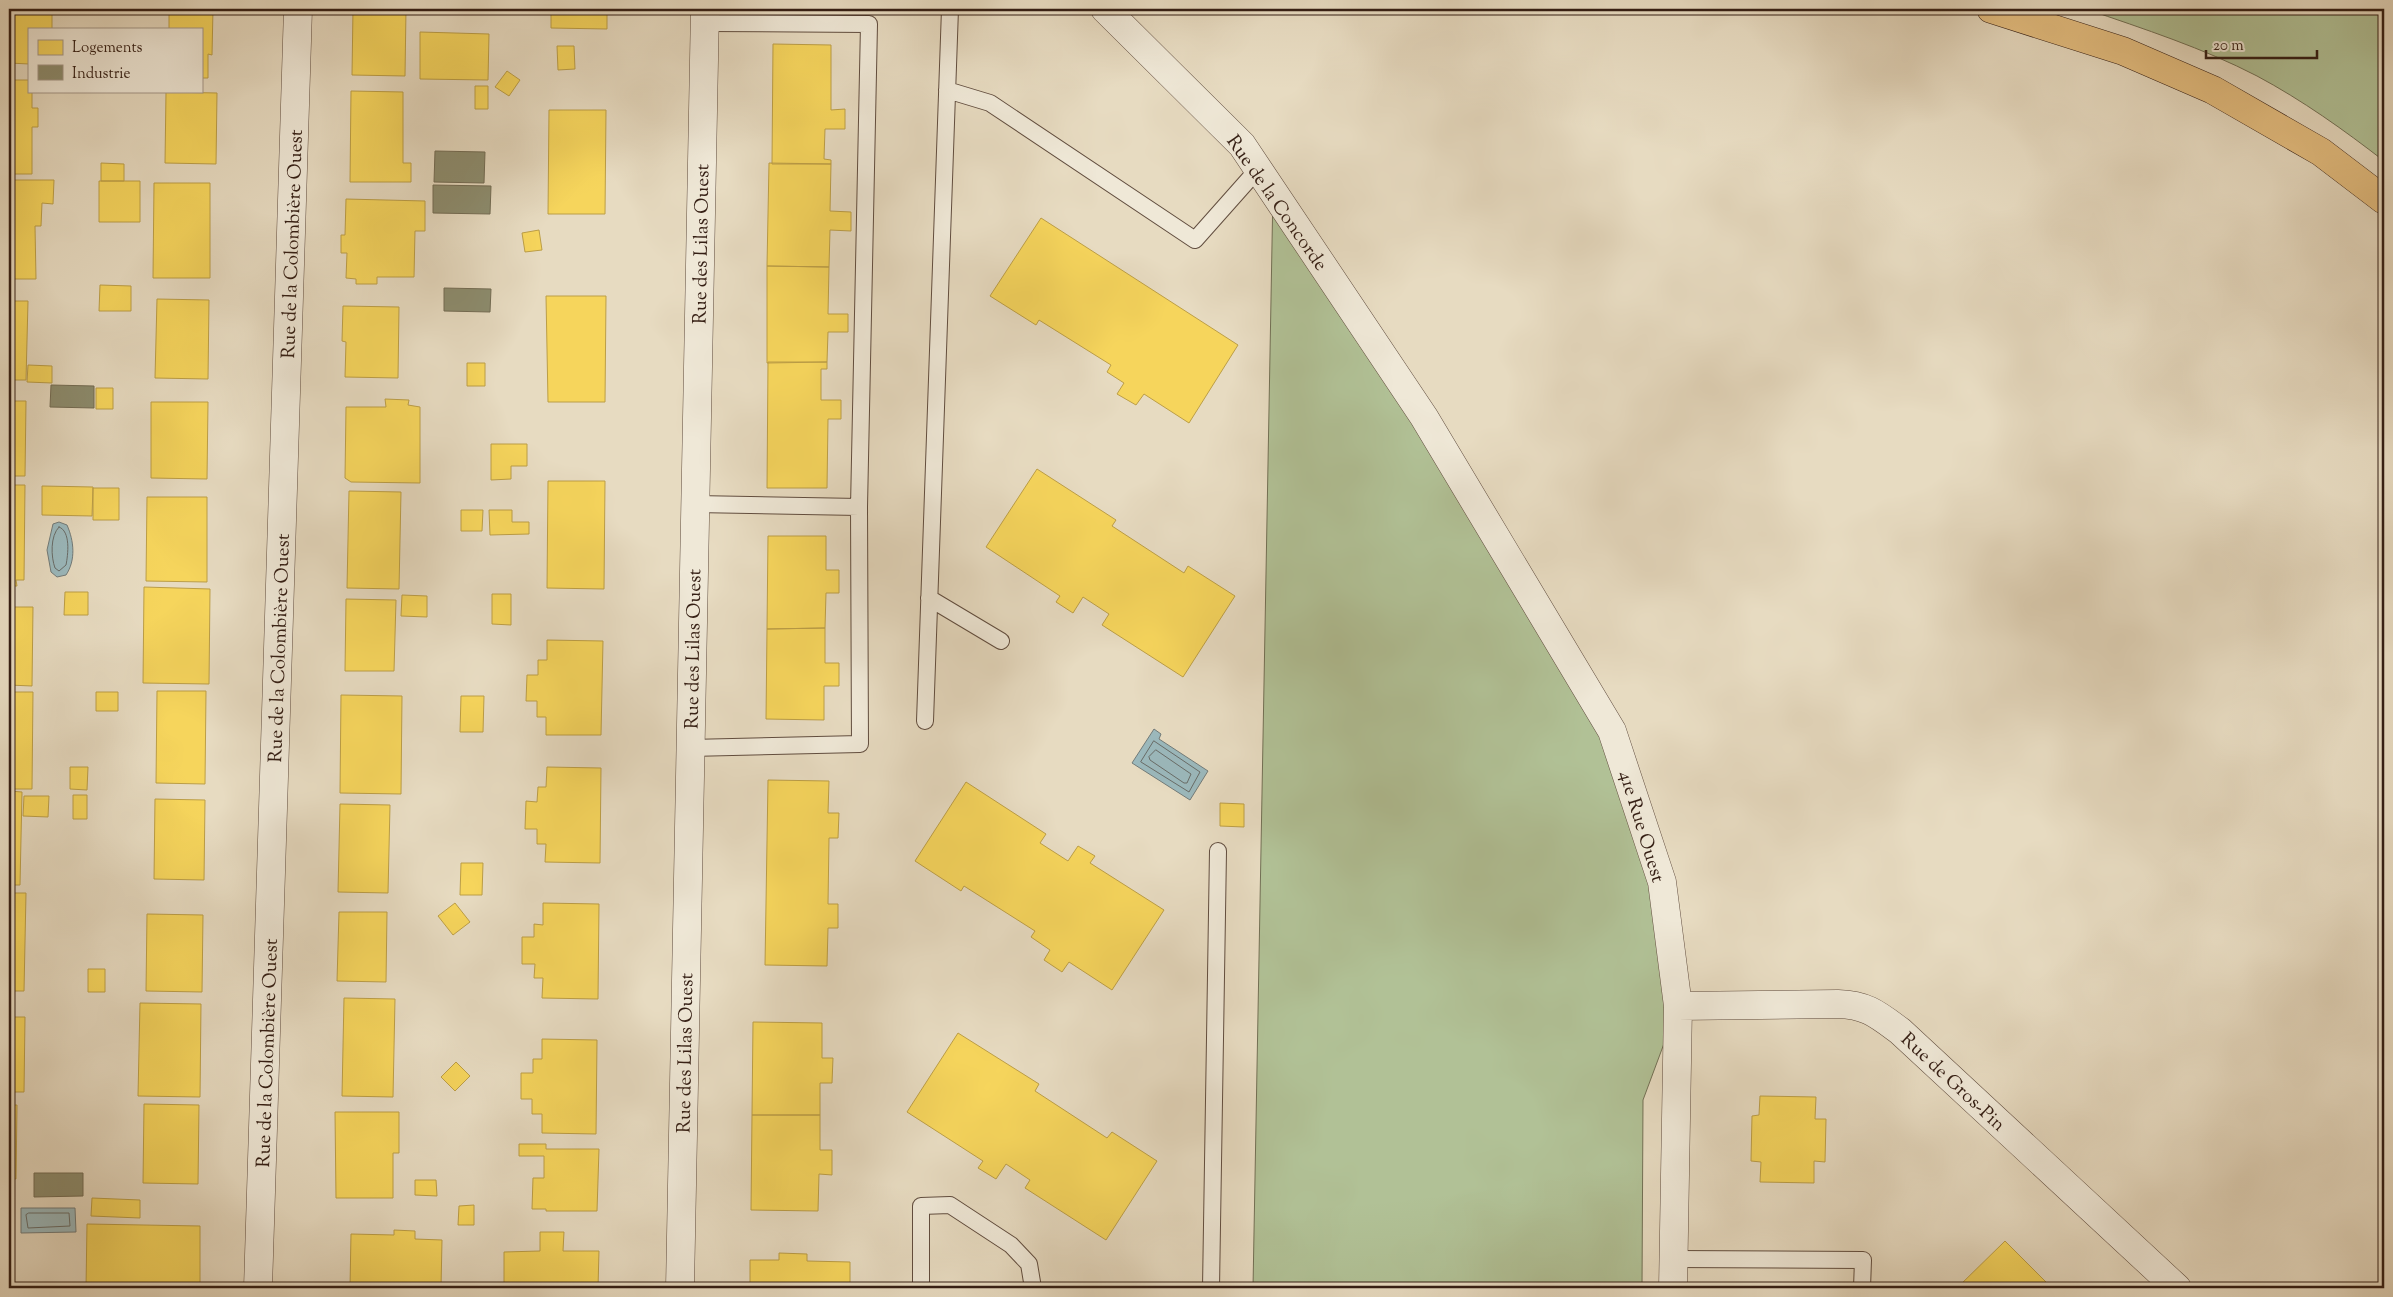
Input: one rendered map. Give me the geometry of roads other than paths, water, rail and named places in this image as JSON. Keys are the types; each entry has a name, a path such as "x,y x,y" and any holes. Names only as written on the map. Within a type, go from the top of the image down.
{"highway":[{"path":"1991,9 2123,51 2213,90 2321,152 2384,200"}],"street":[{"name":"Rue de la Colombière Ouest","path":"258,1288 298,9"},
{"name":"Rue de la Concorde","path":"1105,9 1242,145 1424,417"},
{"name":"Rue des Lilas Ouest","path":"680,1288 704,16"},
{"name":"41e Rue Ouest","path":"1424,417 1612,731 1662,882 1678,1006 1673,1288"},
{"name":"Rue de Gros-Pin","path":"1678,1006 1838,1004 1858,1005 1877,1014 1900,1031 2176,1288"}],"lane":[{"path":"925,721 950,9"},
{"path":"690,748 860,744 859,506 869,24 704,16"},
{"path":"947,90 990,103 1195,240 1258,169"},
{"path":"695,504 859,506"},
{"path":"929,598 1001,641"},
{"path":"1211,1288 1218,851"},
{"path":"920,1288 921,1206 950,1205 1011,1245 1029,1264 1033,1288"},
{"path":"1673,1258 1863,1260 1862,1288"}],"water":[{"path":"59,522 67,525 71,537 73,557 66,575 57,577 51,572 47,550 53,524"},
{"path":"1154,729 1161,734 1159,739 1208,771 1190,800 1132,763"},
{"path":"21,1208 75,1208 76,1232 21,1233"}]}
